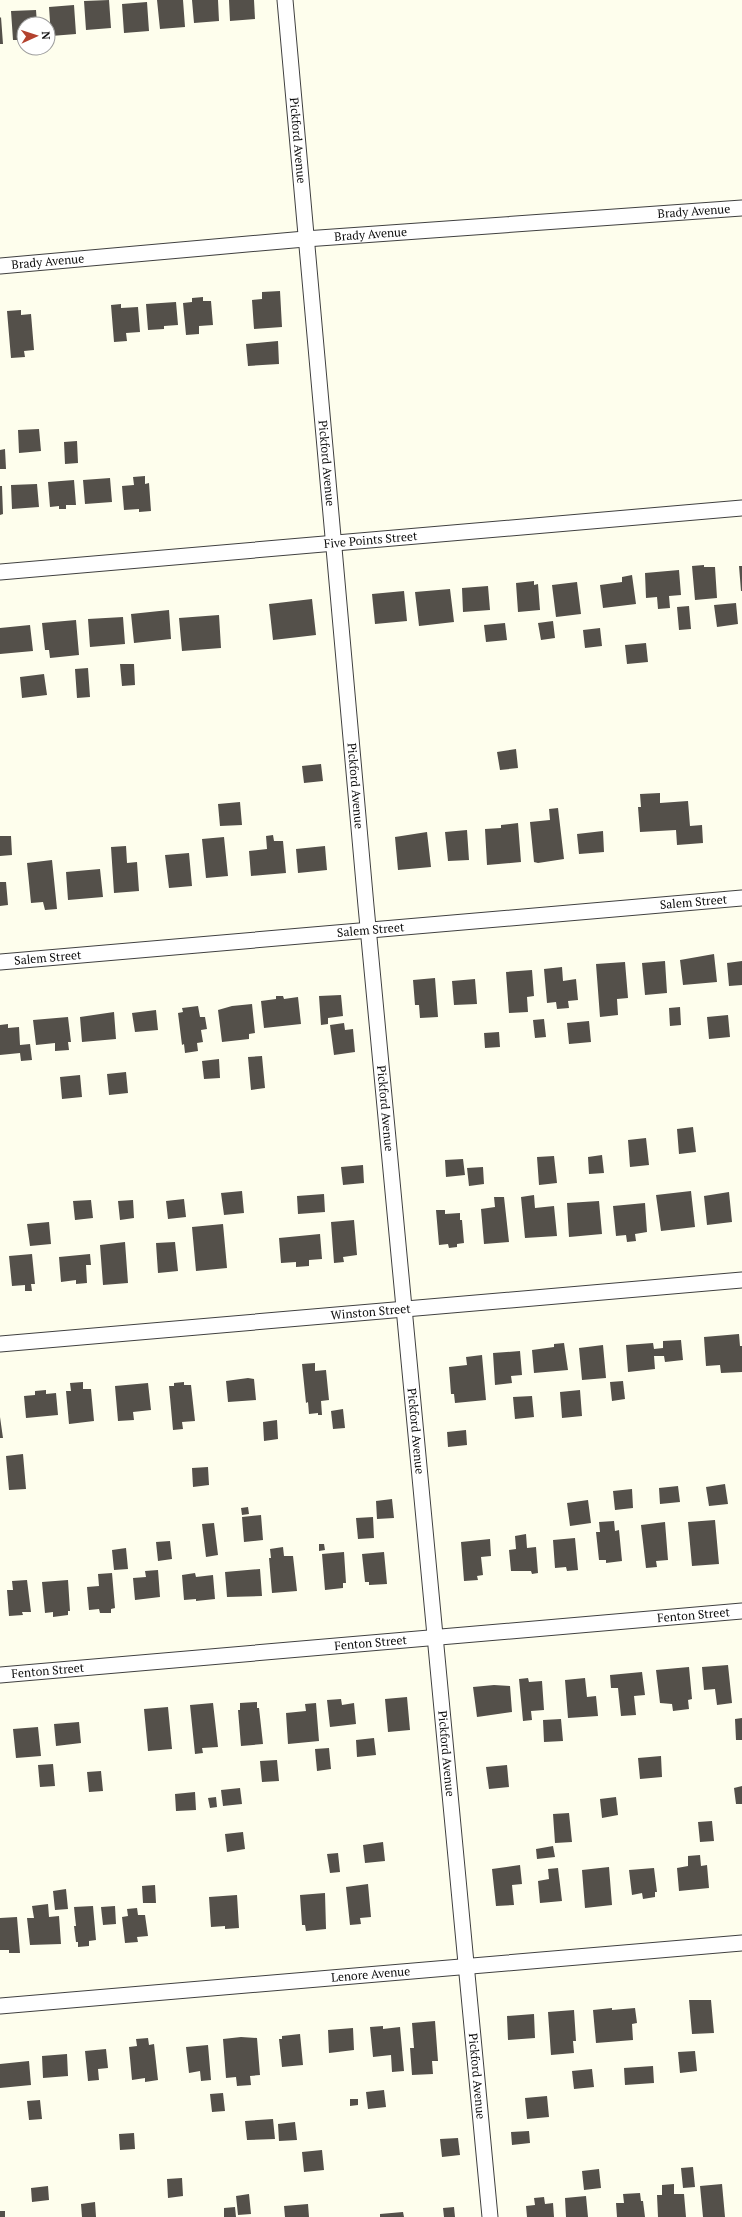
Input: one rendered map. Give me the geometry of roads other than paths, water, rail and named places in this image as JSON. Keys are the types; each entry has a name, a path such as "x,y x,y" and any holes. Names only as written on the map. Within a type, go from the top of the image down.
{"street":[{"name":"Pickford Avenue","path":"285,0 332,543 490,2217"},
{"name":"Brady Avenue","path":"0,266 305,240 742,208"},
{"name":"Five Points Street","path":"0,572 742,508"},
{"name":"Salem Street","path":"0,962 742,898"},
{"name":"Winston Street","path":"0,1344 742,1280"},
{"name":"Fenton Street","path":"0,1675 742,1611"},
{"name":"Lenore Avenue","path":"0,2006 742,1943"}]}
